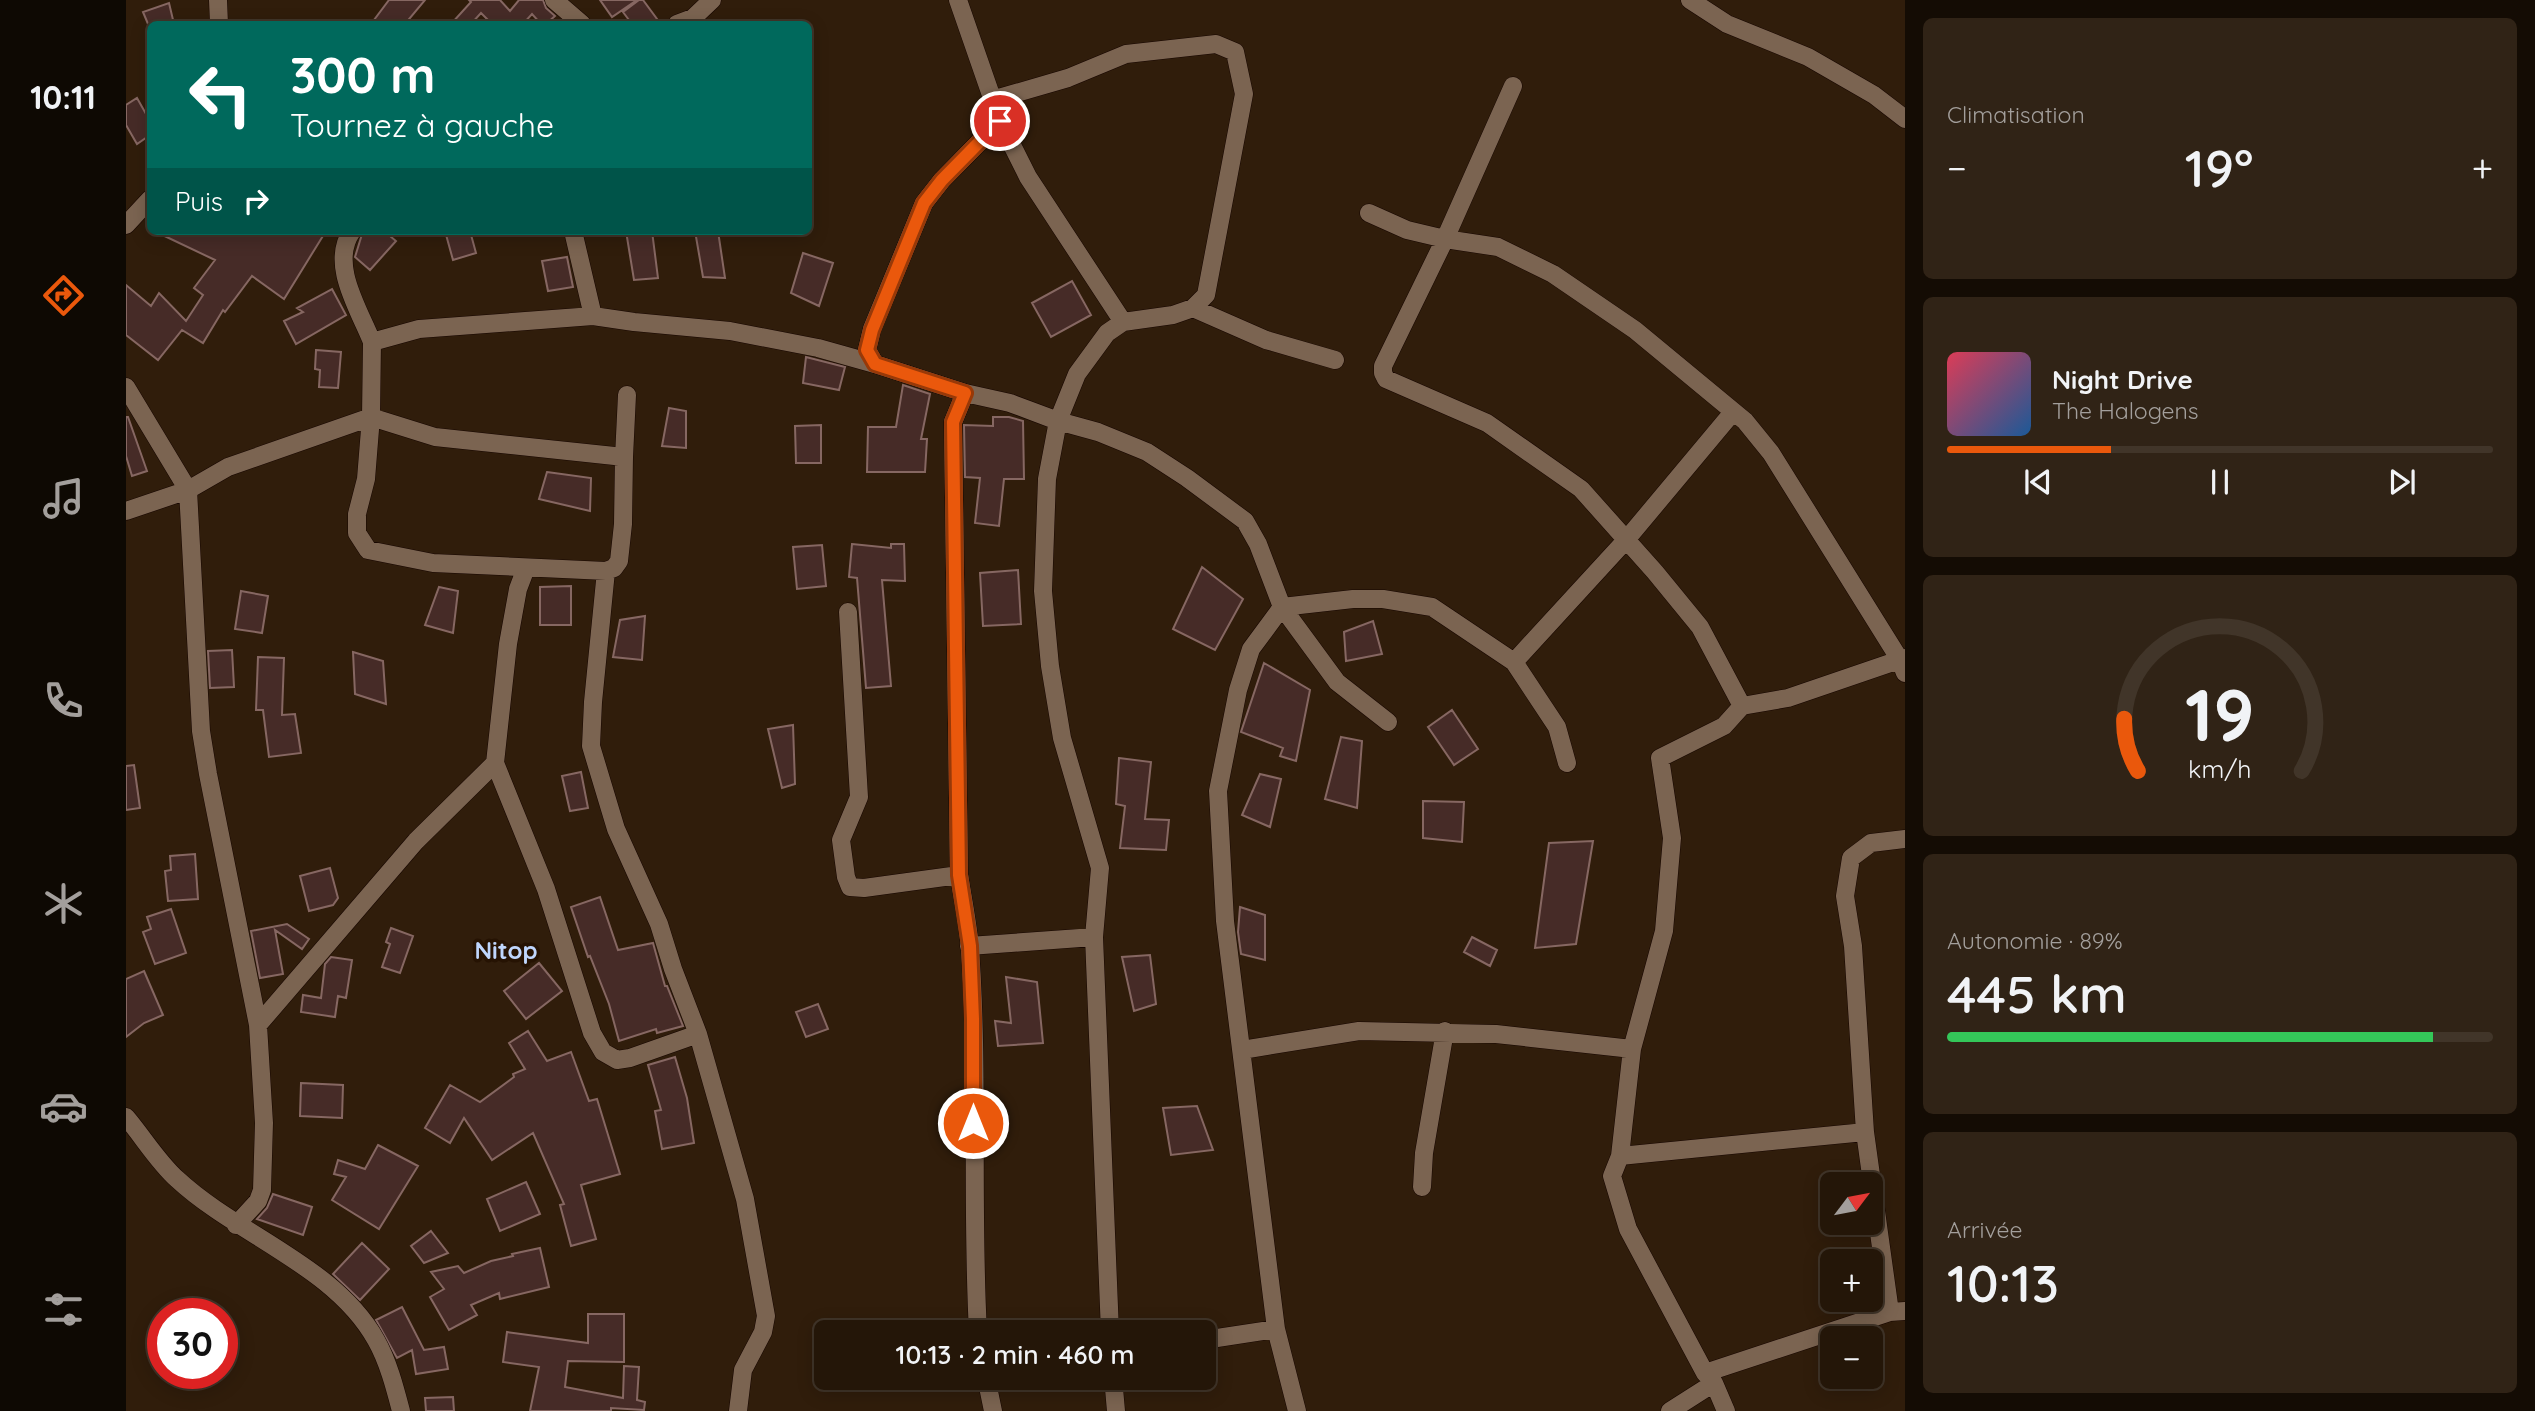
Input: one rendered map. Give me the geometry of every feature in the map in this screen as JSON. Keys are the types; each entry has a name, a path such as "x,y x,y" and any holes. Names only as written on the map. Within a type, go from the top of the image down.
{"street":[{"path":"218,0 219,21"},
{"path":"554,0 578,21"},
{"path":"685,21 693,18 712,0"},
{"path":"958,0 1000,121 1028,177 1123,322"},
{"path":"1690,0 1727,24 1808,57 1874,95 1905,119"},
{"path":"992,100 1068,78 1126,54 1216,44 1236,52 1244,94 1206,295 1193,308 1173,315 1123,322 1107,334 1077,374 1058,421 1047,479 1044,591 1050,666 1062,738 1100,868 1094,937 1110,1320"},
{"path":"1513,86 1445,239 1383,366 1383,373 1386,379 1487,423 1581,489 1700,628 1742,706"},
{"path":"875,364 867,350 872,330 924,203 942,180 1000,121"},
{"path":"126,225 147,202"},
{"path":"1368,213 1407,230 1499,247 1553,274 1635,330 1745,421 1772,453 1903,664 1787,698 1742,706 1724,726 1660,758 1672,838 1664,931 1632,1049 1620,1156 1612,1175 1628,1229 1726,1411"},
{"path":"350,235 342,256 346,279 372,342 371,417 366,479 357,514 357,533 362,545 368,550 433,563 526,568 614,568 619,561 624,524 627,395"},
{"path":"574,235 593,316"},
{"path":"1193,308 1266,340 1335,360"},
{"path":"372,342 419,329 593,316 634,323 730,331 818,348 965,393 1010,402 1058,421 1098,432 1147,452 1245,521 1258,544 1282,607 1336,682 1388,722"},
{"path":"126,387 188,490 201,731 258,1026 264,1123 261,1190 258,1201 236,1225"},
{"path":"965,393 953,422 959,875 970,946 973,1019 973,1251 977,1320"},
{"path":"1514,662 1626,540 1732,412"},
{"path":"126,510 188,490 228,467 371,417 435,437 624,457"},
{"path":"526,568 517,589 508,644 495,763 546,889 592,1032 603,1052 617,1060 631,1058 698,1034"},
{"path":"606,570 593,702 592,746 616,829 659,924 698,1034 745,1199 766,1316 763,1332 743,1370 738,1411"},
{"path":"1297,1411 1276,1329 1226,920 1218,791 1238,690 1251,649 1282,607 1373,599 1432,607 1514,662 1557,727 1567,763"},
{"path":"848,612 859,797 841,840 850,887 864,888 959,875"},
{"path":"258,1026 416,841 495,763"},
{"path":"1670,1411 1709,1378 1898,1312 1865,1132 1853,946 1845,896 1851,858 1871,842 1905,839"},
{"path":"970,946 1094,937"},
{"path":"1242,1049 1360,1031 1496,1034 1632,1049"},
{"path":"1422,1187 1424,1153 1445,1031"},
{"path":"126,1117 176,1179 236,1225 316,1276 347,1303 376,1340 401,1411"},
{"path":"1620,1156 1865,1132"},
{"path":"1216,1337 1276,1329"},
{"path":"989,1390 993,1411"},
{"path":"1114,1390 1116,1411"}],"building":[{"path":"389,0 425,0 408,21 373,21"},
{"path":"469,0 500,0 510,11 519,0 543,0 546,8 555,16 549,21 538,21 532,14 526,21 489,21 481,13 474,21 454,21 471,2"},
{"path":"600,0 637,0 612,17"},
{"path":"643,0 657,19 630,21 623,12"},
{"path":"169,3 173,21 147,22 143,12"},
{"path":"137,98 147,116 147,137 137,144 126,125 126,105"},
{"path":"162,235 324,235 284,299 252,276 225,312 223,310 203,343 182,330 158,360 126,335 126,285 151,306 159,293 186,321 203,295 194,288 215,260"},
{"path":"362,235 389,235 396,241 370,270 355,257"},
{"path":"446,235 471,235 476,253 453,260"},
{"path":"627,235 653,235 658,278 634,280"},
{"path":"696,235 719,235 725,278 703,277"},
{"path":"803,253 833,263 819,306 791,293"},
{"path":"567,257 573,287 548,291 542,261"},
{"path":"1072,281 1091,315 1051,337 1032,303"},
{"path":"332,289 346,315 296,344 284,321 303,312 297,308"},
{"path":"316,350 341,352 338,388 319,387 320,370 315,369"},
{"path":"806,357 845,367 839,390 803,383"},
{"path":"903,385 930,394 921,439 927,439 925,472 867,472 868,427 896,427"},
{"path":"669,408 686,411 686,448 662,446"},
{"path":"126,417 147,471 132,476 126,456"},
{"path":"993,417 1009,417 1023,421 1024,479 1004,479 999,526 975,523 980,478 965,477 964,425 993,426"},
{"path":"821,425 821,463 796,463 795,426"},
{"path":"547,472 591,478 590,511 539,499"},
{"path":"852,544 891,548 891,544 904,544 905,581 882,580 891,686 866,688 857,578 849,577"},
{"path":"822,545 826,586 797,589 793,547"},
{"path":"1202,567 1243,599 1215,650 1173,629"},
{"path":"1018,570 1021,624 983,626 980,573"},
{"path":"571,586 571,625 540,625 540,587"},
{"path":"439,587 458,591 453,633 425,625"},
{"path":"241,591 268,596 262,633 235,629"},
{"path":"645,616 642,660 613,657 620,620"},
{"path":"1373,621 1382,654 1346,661 1344,632"},
{"path":"232,650 234,687 210,688 208,651"},
{"path":"353,652 383,661 386,704 355,694"},
{"path":"258,657 284,658 282,715 295,714 301,753 269,757 263,710 256,710"},
{"path":"1264,663 1310,690 1296,761 1280,756 1283,748 1241,732"},
{"path":"1452,710 1478,749 1454,765 1428,727"},
{"path":"793,725 795,784 782,788 768,729"},
{"path":"1341,737 1362,741 1357,808 1325,799"},
{"path":"1119,758 1151,762 1145,819 1169,820 1166,850 1120,848 1125,806 1116,804"},
{"path":"134,765 140,808 126,810 126,766"},
{"path":"581,772 588,808 570,811 562,776"},
{"path":"1260,774 1281,779 1270,827 1242,815"},
{"path":"1423,801 1464,802 1462,842 1423,838"},
{"path":"1593,841 1576,944 1535,948 1549,843"},
{"path":"195,854 198,899 168,901 165,871 171,870 170,856"},
{"path":"330,868 338,898 333,905 309,911 300,876"},
{"path":"600,897 618,950 653,943 665,986 683,1026 657,1033 656,1029 619,1041 609,1004 590,956 588,957 571,907"},
{"path":"1240,907 1265,915 1265,960 1241,954 1238,932"},
{"path":"171,909 186,953 155,964 143,932 151,929 147,917"},
{"path":"287,924 309,939 302,949 275,930 283,974 260,978 251,931"},
{"path":"391,928 413,936 400,973 382,967 390,944 386,942"},
{"path":"1472,937 1497,950 1490,966 1464,952"},
{"path":"1150,955 1156,1004 1134,1011 1122,957"},
{"path":"331,957 352,960 346,998 338,996 335,1017 301,1012 303,995 321,998 325,964"},
{"path":"539,963 562,991 526,1019 504,991"},
{"path":"144,971 163,1015 144,1023 126,1037 126,979"},
{"path":"1006,977 1037,982 1043,1043 998,1046 995,1021 1011,1023"},
{"path":"818,1004 828,1029 806,1037 796,1012"},
{"path":"528,1031 547,1061 571,1052 589,1101 597,1099 620,1174 581,1185 596,1239 571,1246 560,1205 564,1204 533,1133 492,1160 464,1118 450,1143 425,1128 450,1085 480,1102 514,1077 513,1074 525,1069 509,1043"},
{"path":"675,1057 687,1098 694,1143 662,1149 655,1111 661,1110 648,1065"},
{"path":"301,1083 343,1085 342,1118 300,1116"},
{"path":"1197,1106 1213,1150 1171,1155 1163,1108"},
{"path":"378,1145 418,1166 379,1229 332,1200 346,1177 334,1174 338,1160 365,1169"},
{"path":"526,1182 540,1214 500,1231 487,1199"},
{"path":"273,1194 312,1207 303,1235 257,1219 267,1208"},
{"path":"431,1231 448,1253 424,1263 411,1246"},
{"path":"362,1243 389,1269 360,1300 333,1274"},
{"path":"540,1248 549,1287 500,1299 499,1293 471,1305 477,1315 449,1330 430,1297 444,1289 431,1272 458,1266 464,1273 491,1261 513,1256 512,1254"},
{"path":"402,1307 424,1350 444,1347 448,1369 416,1374 412,1350 397,1358 376,1320"},
{"path":"588,1314 624,1314 624,1362 568,1361 565,1387 623,1398 624,1366 639,1367 637,1400 645,1402 644,1410 611,1408 611,1411 530,1411 539,1367 503,1362 507,1332 588,1343"},
{"path":"453,1397 454,1411 426,1411 425,1398"}],"district":[{"name":"Nitop","path":"506,951"}],"route":[{"path":"973,1123 970,946 959,875 953,422 965,393 875,364 867,350 872,330 924,203 942,180 1000,121"}]}
